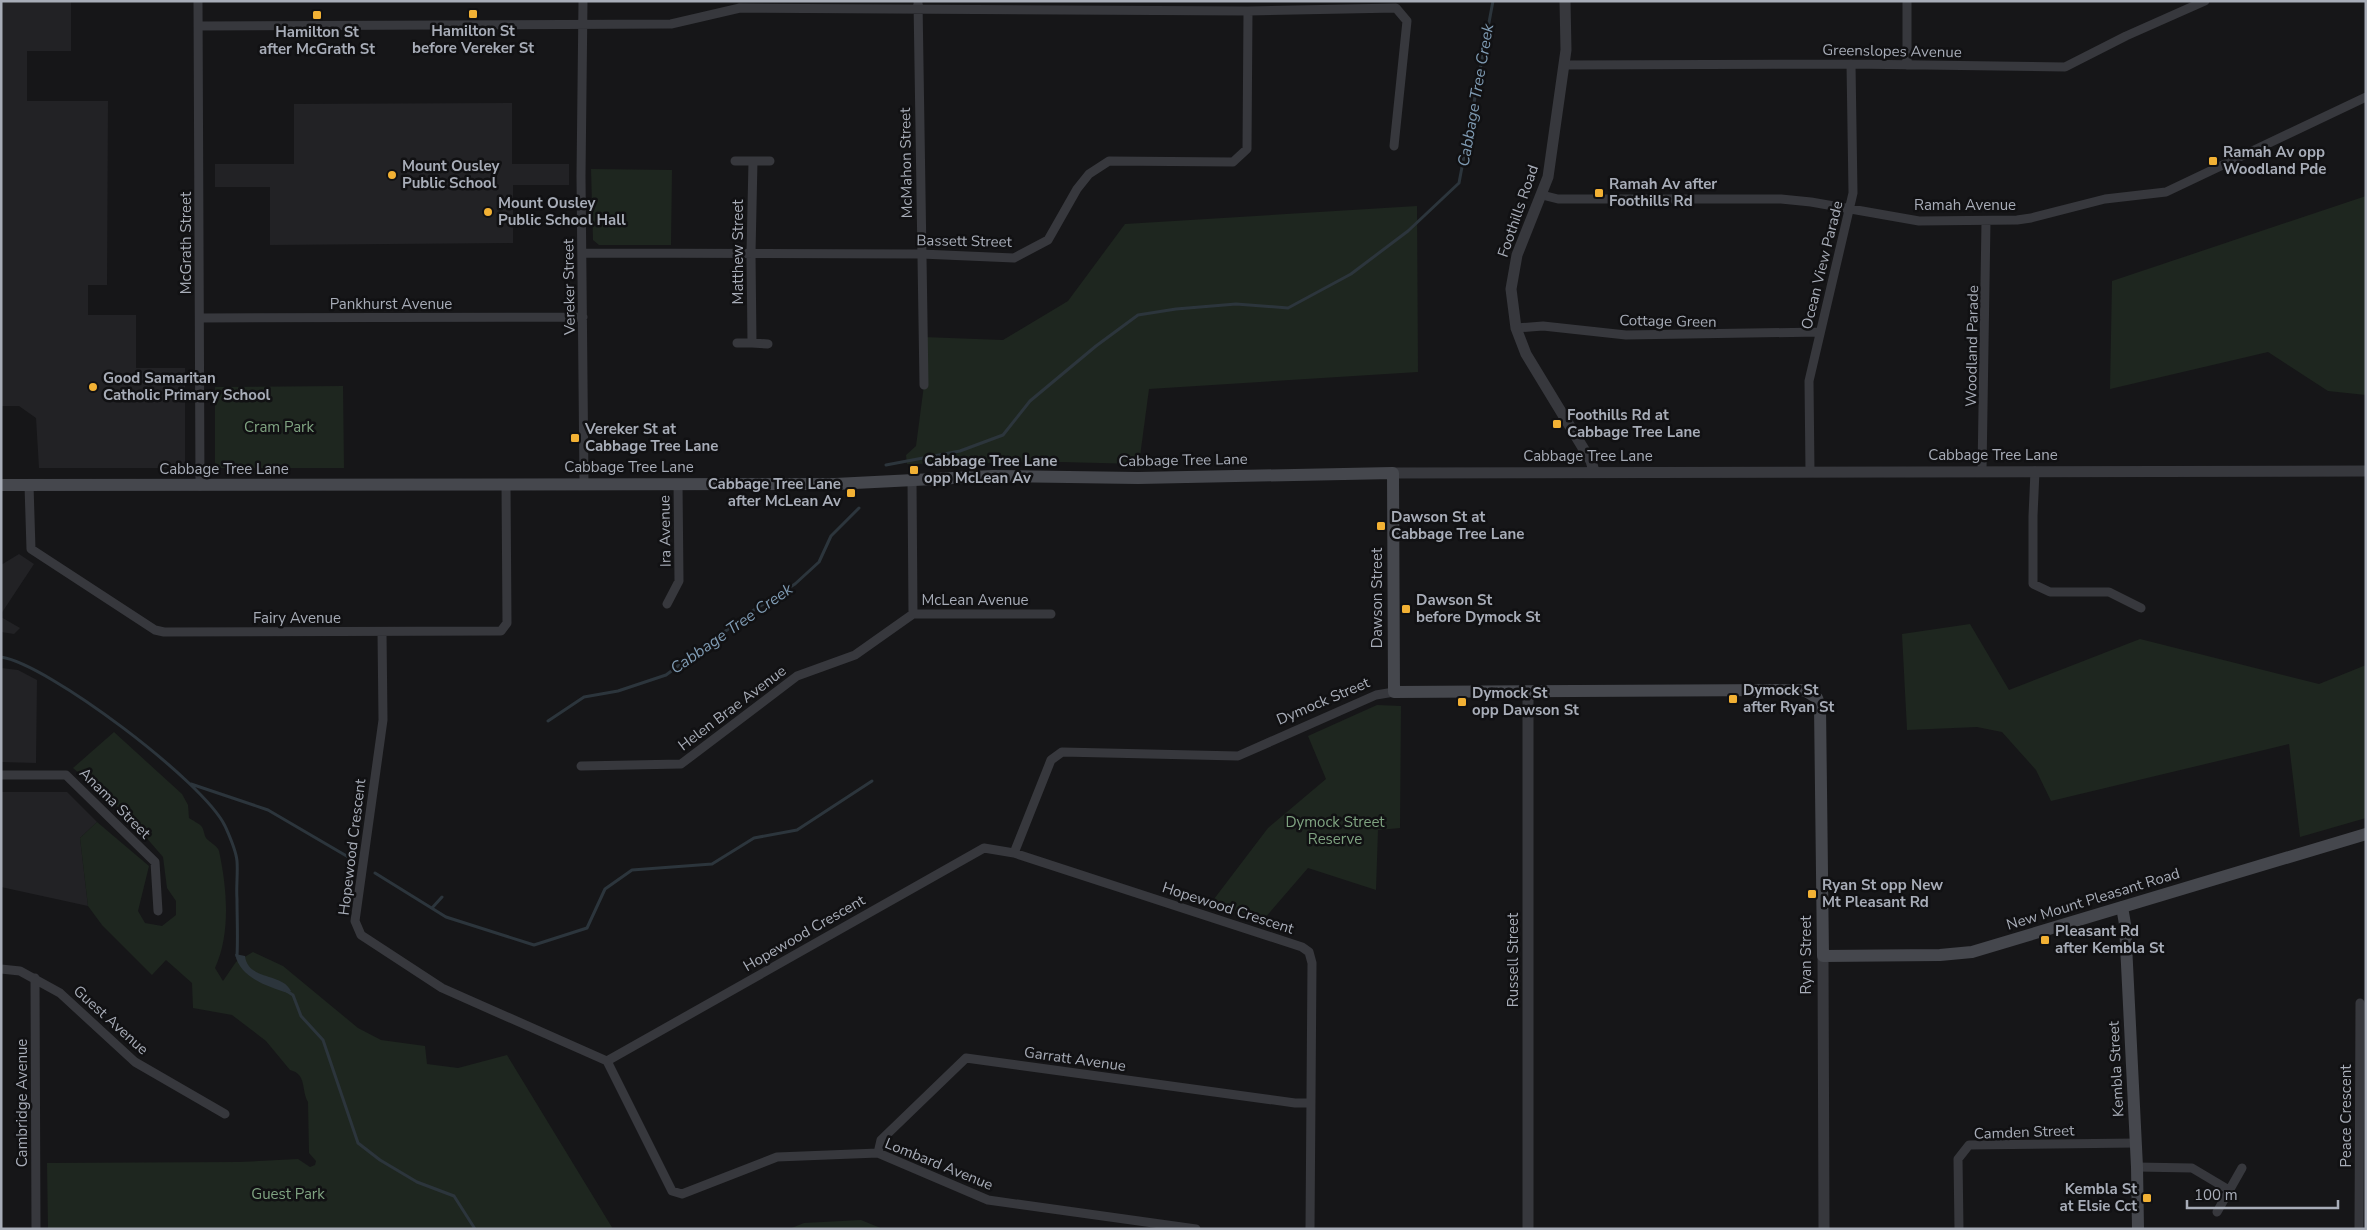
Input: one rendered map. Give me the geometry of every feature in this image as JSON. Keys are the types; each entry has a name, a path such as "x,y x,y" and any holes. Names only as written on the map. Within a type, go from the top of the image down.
{"main road":[{"name":"Cabbage Tree Lane","path":"1,485 835,484 993,476 1138,478 1392,473"},
{"name":"Dawson Street","path":"1392,473 1394,692"},
{"name":"Dymock Street","path":"1394,692 1804,690"},
{"name":"Ryan Street","path":"1804,690 1817,698 1820,706 1823,956"},
{"name":"New Mount Pleasant Road","path":"1823,956 1940,955 1972,952 2366,834"},
{"name":"Kembla Street","path":"2122,907 2125,924 2138,1167 2138,1229"}],"street":[{"name":"McGrath Street","path":"198,1 200,486"},
{"name":"Vereker Street","path":"582,1 584,483"},
{"name":"Foothills Road","path":"1564,1 1566,50 1548,177 1517,255 1511,288 1516,328 1526,354 1587,454 1594,471"},
{"path":"1907,1 1907,65"},
{"name":"Greenslopes Avenue","path":"1564,65 1852,64 2065,67 2126,36 2205,1"},
{"path":"198,26 671,24 740,8 918,5 1248,11 1396,8 1407,21 1394,146"},
{"name":"McMahon Street","path":"918,5 924,385"},
{"name":"Bassett Street","path":"583,253 750,252 921,254 1014,258 1048,240 1077,189 1089,174 1109,161 1233,162 1247,149 1248,11"},
{"name":"Ocean View Parade","path":"1810,472 1809,381 1853,193 1852,64"},
{"name":"Ramah Avenue","path":"1542,195 1558,200 1781,200 1919,221 2017,220 2105,199 2166,192 2366,97"},
{"path":"735,161 770,161"},
{"name":"Matthew Street","path":"752,343 750,252 753,161"},
{"name":"Woodland Parade","path":"1982,472 1986,221"},
{"name":"Pankhurst Avenue","path":"200,318 583,317"},
{"name":"Cottage Green","path":"1516,328 1543,326 1626,335 1820,332"},
{"path":"737,343 768,344"},
{"name":"Cabbage Tree Lane","path":"1392,473 2366,470"},
{"path":"2035,472 2032,516 2033,584 2050,592 2109,592 2141,608"},
{"name":"McLean Avenue","path":"912,480 913,614 1051,614"},
{"name":"Fairy Avenue","path":"29,485 31,549 155,630 164,632 382,632 501,631 505,628 507,623 506,484"},
{"name":"Ira Avenue","path":"667,604 679,581 678,484"},
{"name":"Helen Brae Avenue","path":"581,766 681,764 798,676 855,655 913,614"},
{"name":"Hopewood Crescent","path":"382,632 383,720 355,921 360,935 442,988 607,1061 984,848 1014,853 1292,944 1309,952 1312,963 1310,1229"},
{"name":"Dymock Street","path":"1014,853 1052,760 1062,752 1238,756 1376,695 1394,692"},
{"name":"Russell Street","path":"1528,692 1528,1229"},
{"name":"Anama Street","path":"1,775 66,775 155,862 158,911"},
{"name":"Ryan Street","path":"1823,956 1824,1229"},
{"name":"Guest Avenue","path":"1,968 20,971 36,978 60,993 135,1062 225,1114"},
{"name":"Cambridge Avenue","path":"36,978 36,1229"},
{"name":"Peace Crescent","path":"2359,1229 2360,1003"},
{"name":"Garratt Avenue","path":"878,1152 881,1140 966,1058 1286,1102 1310,1103"},
{"name":"Lombard Avenue","path":"607,1061 672,1191 682,1194 777,1157 878,1152 988,1200 1196,1229"},
{"name":"Camden Street","path":"1959,1229 1958,1159 1969,1145 2136,1143"},
{"path":"2138,1167 2192,1168 2229,1190"},
{"path":"2218,1212 2242,1168"}],"shaded area":[{"path":"1,1 71,1 71,51 27,51 27,101 108,101 107,285 88,285 88,315 136,315 136,368 185,368 185,468 39,468 36,418 19,406 1,406"},
{"name":"Mount Ousley Public School","path":"512,103 512,164 569,164 569,185 513,185 513,243 270,245 270,187 215,187 215,164 294,164 294,104"},
{"path":"19,554 34,564 1,614 1,565"},
{"path":"1,617 20,628 14,634 1,632"},
{"path":"1,668 18,670 37,680 36,763 1,762"},
{"path":"1,792 67,792 97,822 80,838 88,906 1,887"},
{"path":"235,954 245,956 247,964 252,969 280,981 287,985 291,991 288,993 255,980 242,969"}],"green space":[{"path":"591,169 672,170 671,245 599,245 593,240"},
{"path":"2366,196 2366,395 2328,391 2268,352 2110,389 2112,281"},
{"path":"1417,206 1418,372 1149,389 1139,464 1061,462 907,464 906,455 916,446 924,385 923,337 1003,340 1068,301 1125,224"},
{"name":"Cram Park","path":"343,386 344,468 220,468 215,463 215,387"},
{"path":"1970,624 2009,690 2140,639 2319,684 2366,665 2366,818 2300,837 2289,744 2051,801 2036,770 2002,732 1977,727 1907,730 1902,634"},
{"name":"Dymock Street Reserve","path":"1377,705 1401,706 1400,828 1378,830 1376,890 1308,868 1264,919 1211,903 1268,828 1326,779 1308,736"},
{"name":"Guest Park","path":"114,732 182,794 188,805 189,818 203,828 206,838 218,849 224,880 226,910 224,940 215,968 223,981 236,962 253,952 283,966 358,1028 381,1040 425,1046 427,1064 458,1068 507,1055 613,1229 48,1229 47,1163 239,1162 298,1159 310,1167 315,1165 316,1161 309,1153 308,1102 299,1075 290,1070 266,1041 232,1015 193,1008 192,983 166,960 152,975 102,925 88,906 80,838 97,822 149,866 138,911 145,923 162,926 176,915 176,901 167,888 163,857 125,813 73,768"},
{"path":"861,1220 883,1229 789,1229 804,1223"}],"waterway":[{"name":"Cabbage Tree Creek","path":"886,465 960,451 1003,435 1030,401 1096,346 1138,315 1176,309 1236,304 1288,308 1351,274 1408,231 1459,183 1493,1"},
{"name":"Cabbage Tree Creek","path":"548,721 584,697 618,691 666,675 754,610 795,584 819,562 831,536 859,508"},
{"name":"Cabbage Tree Creek","path":"1,657 23,664 53,680 87,702 157,755 188,782 211,806 225,826 236,857 237,956"},
{"path":"375,873 446,917 534,945 587,928 605,889 632,870 712,864 754,838 797,830 872,781"},
{"path":"191,784 268,810 350,858"},
{"name":"Cabbage Tree Creek","path":"432,908 442,897"},
{"name":"Cabbage Tree Creek","path":"285,990 293,995 301,1016 323,1040 358,1143 380,1160 417,1182 454,1196 475,1229"}],"place":[{"name":"Hamilton St before Vereker St","path":"473,14"},
{"name":"Hamilton St after McGrath St","path":"317,15"},
{"name":"Ramah Av opp Woodland Pde","path":"2213,161"},
{"name":"Mount Ousley Public School","path":"392,175"},
{"name":"Ramah Av after Foothills Rd","path":"1599,193"},
{"name":"Mount Ousley Public School Hall","path":"488,212"},
{"name":"Good Samaritan Catholic Primary School","path":"93,387"},
{"name":"Foothills Rd at Cabbage Tree Lane","path":"1557,424"},
{"name":"Vereker St at Cabbage Tree Lane","path":"575,438"},
{"name":"Cabbage Tree Lane opp McLean Av","path":"914,470"},
{"name":"Cabbage Tree Lane after McLean Av","path":"851,493"},
{"name":"Dawson St at Cabbage Tree Lane","path":"1381,526"},
{"name":"Dawson St before Dymock St","path":"1406,609"},
{"name":"Dymock St after Ryan St","path":"1733,699"},
{"name":"Dymock St opp Dawson St","path":"1462,702"},
{"name":"Ryan St opp New Mt Pleasant Rd","path":"1812,894"},
{"name":"Pleasant Rd after Kembla St","path":"2045,940"},
{"name":"Kembla St at Elsie Cct","path":"2147,1198"}]}
